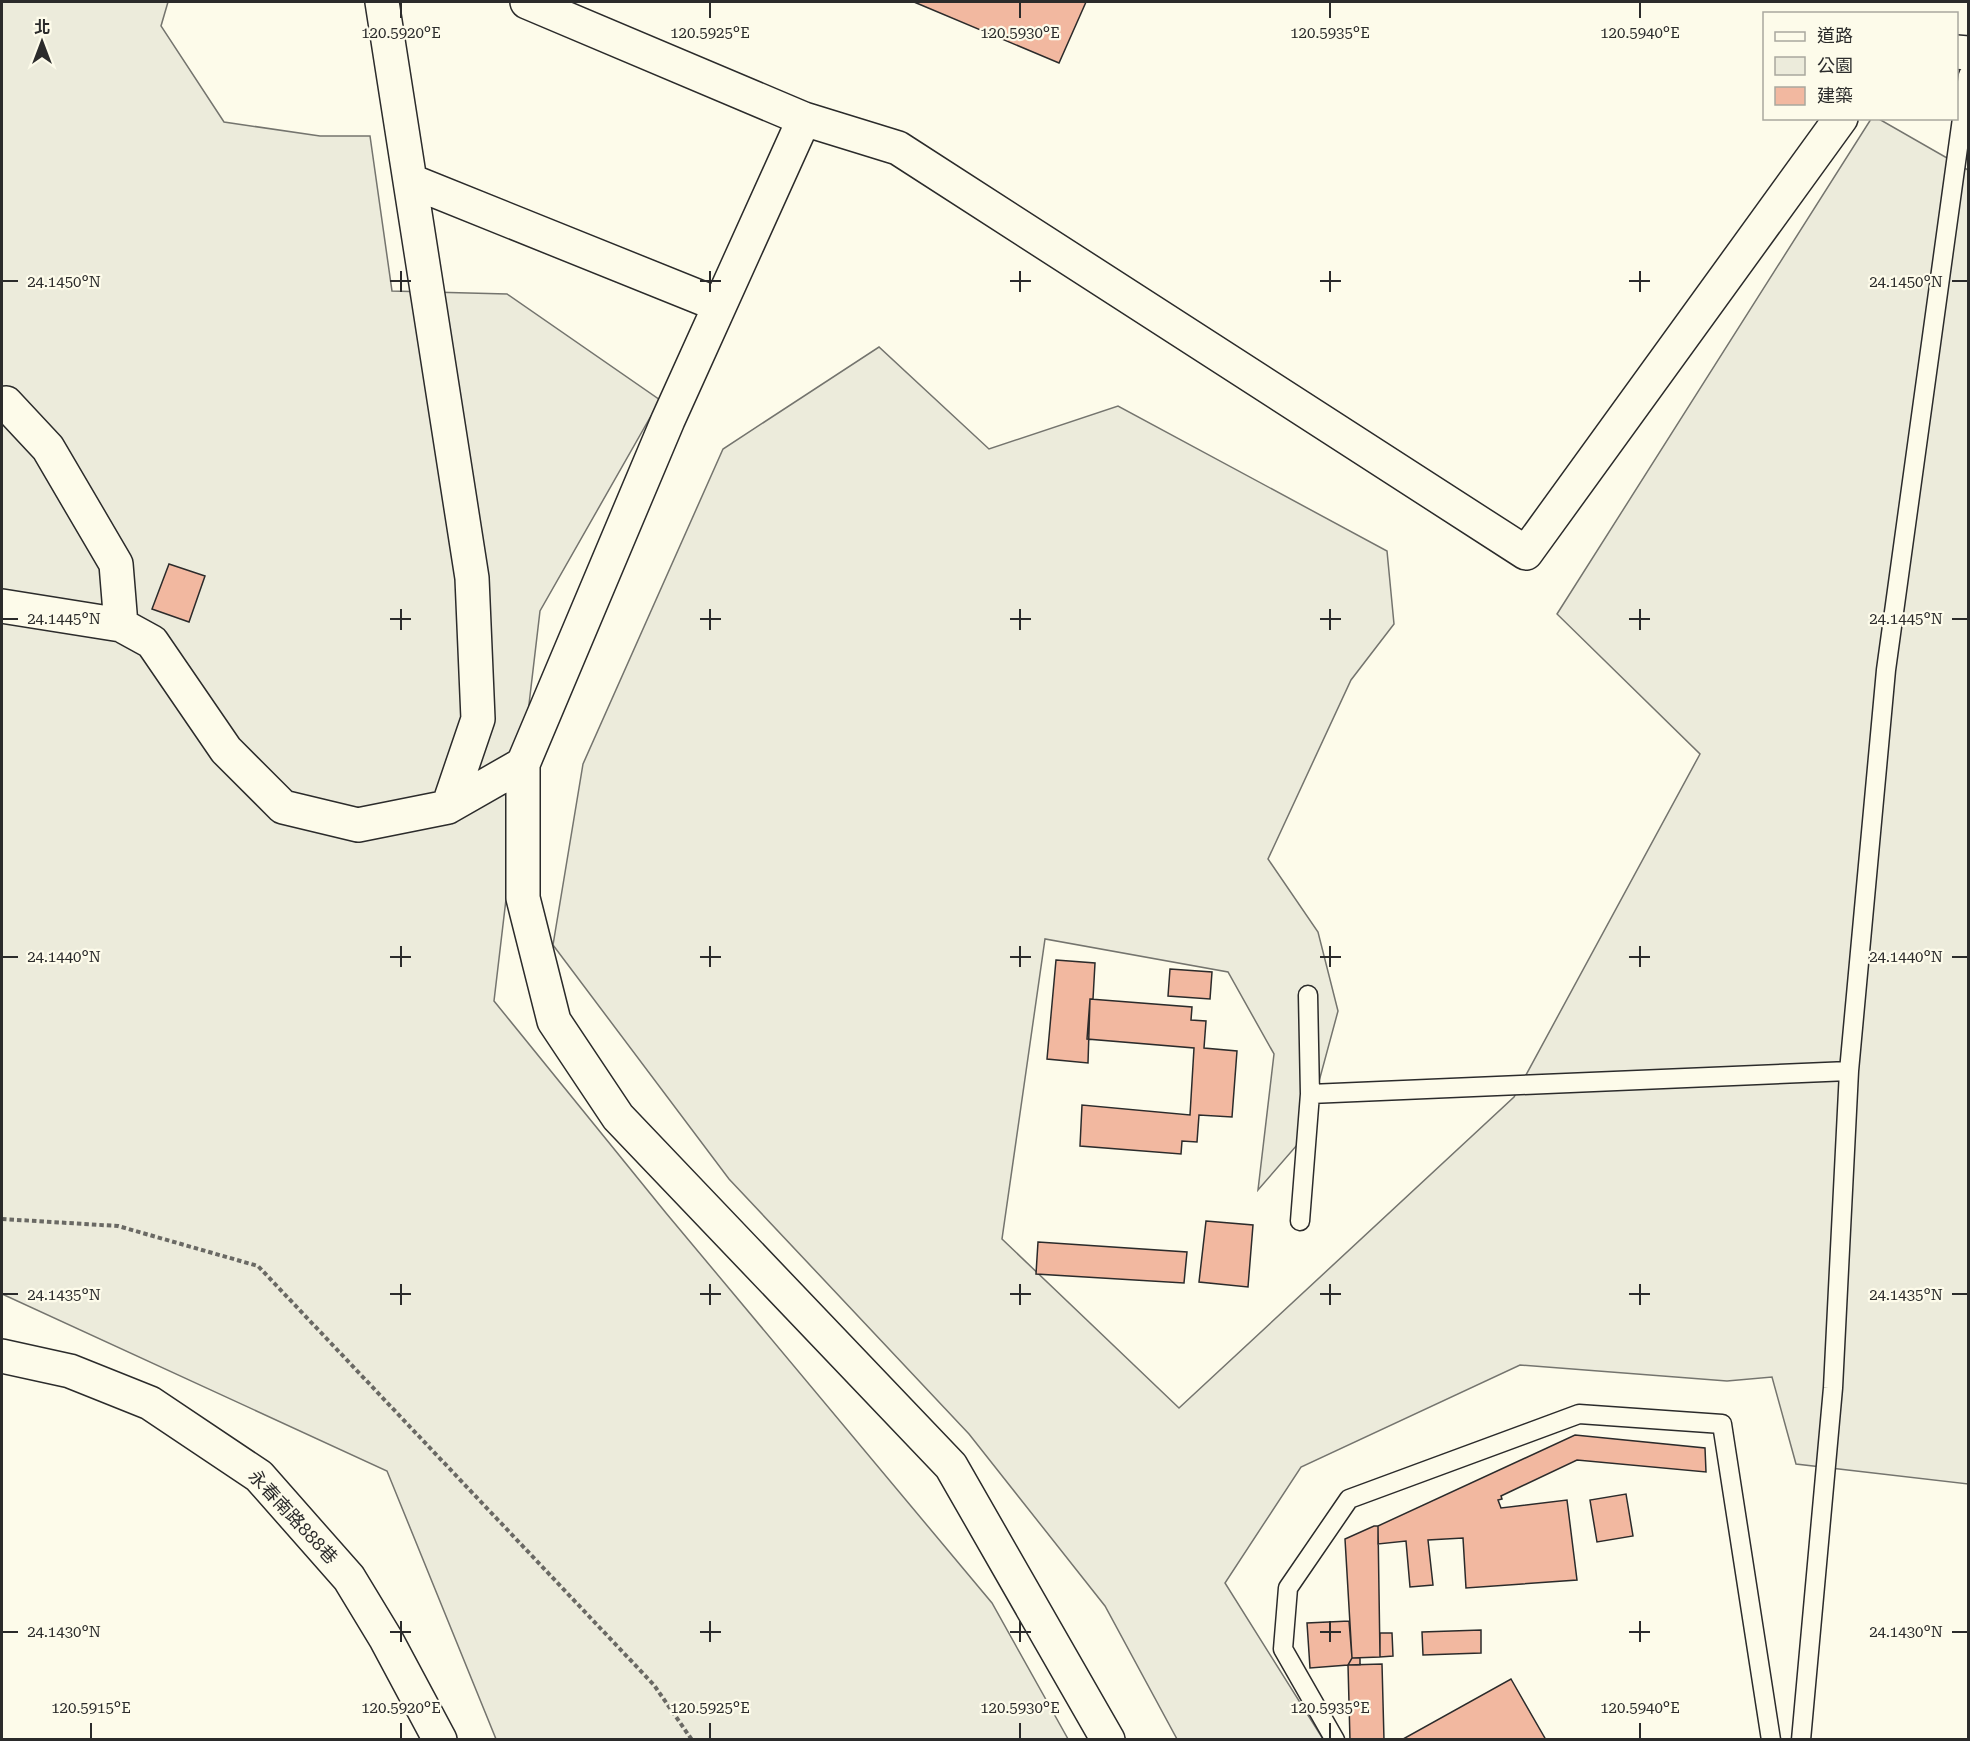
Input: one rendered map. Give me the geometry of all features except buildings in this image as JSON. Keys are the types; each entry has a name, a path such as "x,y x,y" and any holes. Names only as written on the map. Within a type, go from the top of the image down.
{"street":[{"path":"382,2 472,578 478,719 448,807"},
{"path":"527,2 804,119 898,148 1526,553 1841,120"},
{"path":"804,119 719,305 523,764 523,898 554,1021 618,1117 951,1467 1108,1740"},
{"path":"411,181 719,305"},
{"path":"3,406 48,448 116,564 121,625"},
{"path":"2,606 121,625 152,642 226,750 283,807 358,825 448,807 523,764"},
{"name":"永春南路888巷","path":"2,1356 70,1371 150,1403 259,1476 349,1578 386,1639 440,1740"}],"lane":[{"path":"1801,1740 1833,1388 1849,1071 1886,670 1968,75"},
{"path":"1300,1221 1310,1094 1308,995"},
{"path":"1310,1094 1849,1071"},
{"path":"1335,1740 1283,1649 1288,1588 1349,1499 1579,1414 1722,1424 1772,1740"}],"path":[{"path":"2,1219 118,1226 258,1266 654,1685 692,1740"}],"green space":[{"path":"2,2 168,2 161,26 224,122 320,136 370,136 392,291 507,294 660,400 540,611 494,1001 666,1213 992,1603 1068,1739 496,1739 387,1471 2,1294"},
{"path":"1870,120 1881,120 1968,170 1968,1484 1796,1464 1772,1377 1727,1381 1520,1365 1301,1467 1225,1583 1323,1739 1177,1739 1105,1606 969,1434 729,1179 553,945 583,764 723,449 879,347 989,449 1118,406 1387,551 1394,624 1351,680 1268,859 1318,932 1338,1011 1304,1137 1258,1190 1274,1054 1228,972 1045,939 1002,1239 1179,1408 1514,1097 1700,754 1557,614"}]}
